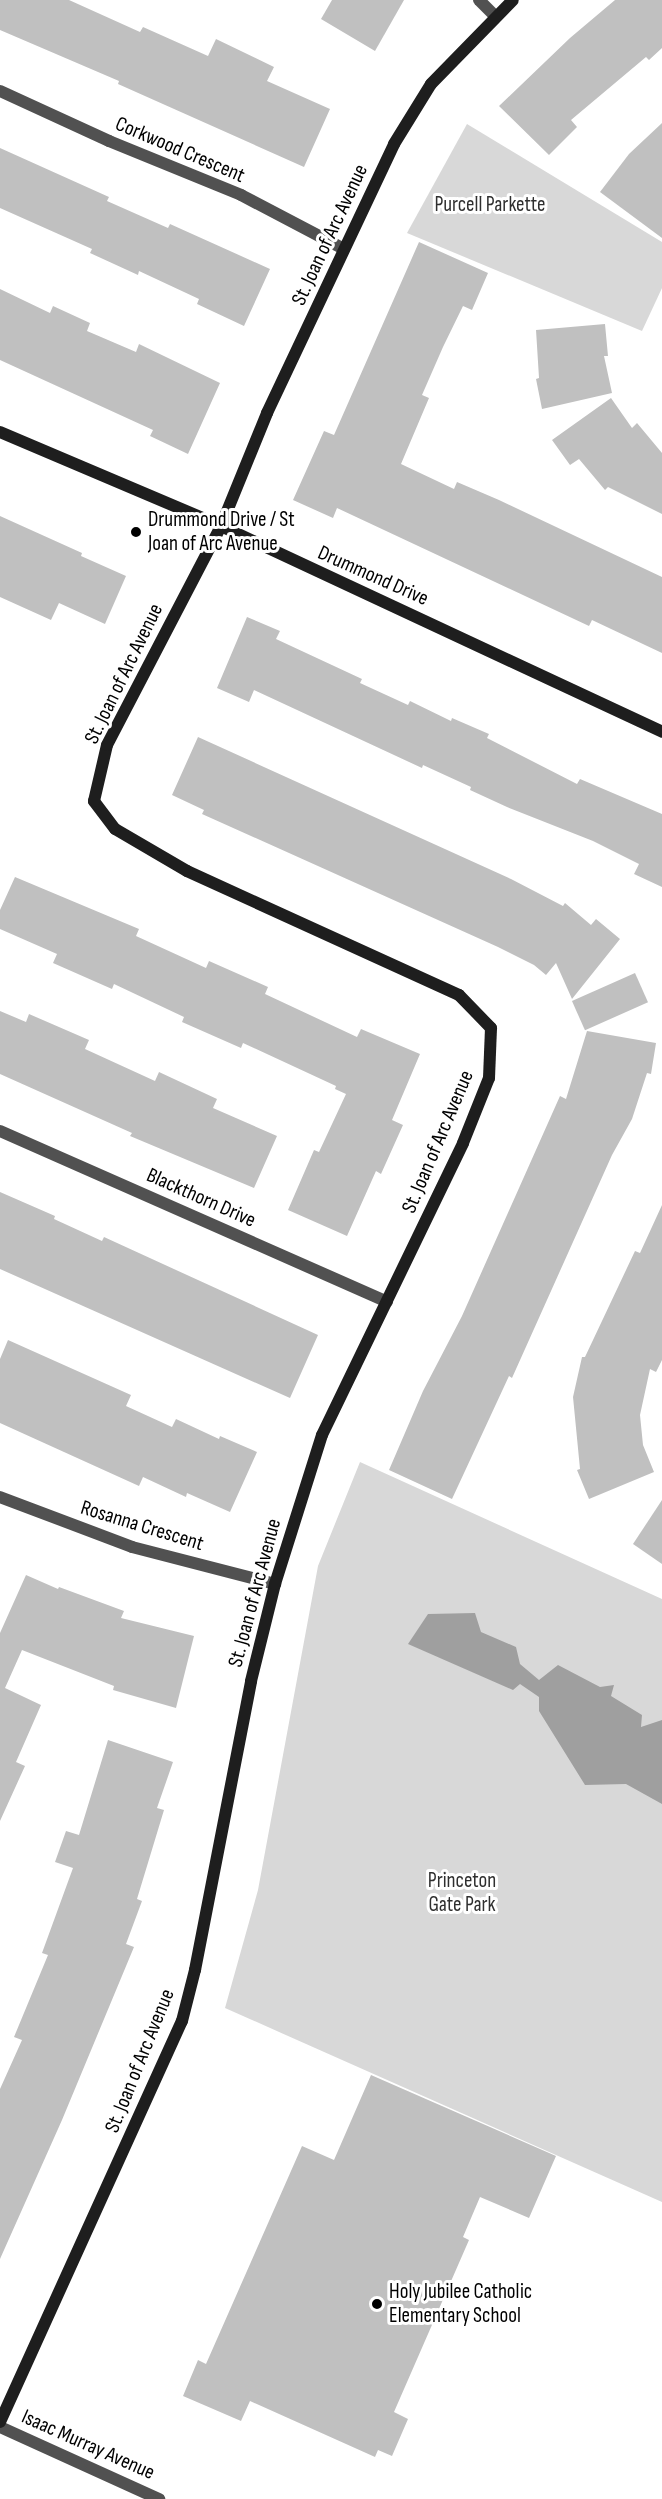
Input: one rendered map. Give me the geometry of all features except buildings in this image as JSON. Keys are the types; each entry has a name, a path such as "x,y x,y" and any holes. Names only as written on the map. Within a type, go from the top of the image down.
{"street":[{"path":"479,0 495,16"},
{"name":"St. Joan of Arc Avenue","path":"0,2424 182,2021 195,1971 251,1681 275,1584 322,1435 463,1143 489,1078 491,1028 459,995 187,871 115,829 94,801 107,745 220,526 267,413 394,144 431,84 513,0"},
{"name":"Corkwood Crescent","path":"0,91 109,141 241,195 344,249"},
{"name":"Drummond Drive","path":"0,432 220,526 662,732"},
{"name":"Blackthorn Drive","path":"0,1131 387,1302"},
{"name":"Rosanna Crescent","path":"0,1497 132,1547 275,1584"},
{"name":"Isaac Murray Avenue","path":"0,2424 159,2499"}],"green space":[{"name":"Purcell Parkette","path":"467,124 662,242 662,288 642,331 407,233"},
{"name":"Princeton Gate Park","path":"360,1462 662,1599 662,2202 225,2008 258,1890 318,1566"}],"shaded area":[{"path":"475,1613 481,1632 516,1647 520,1664 539,1680 558,1665 600,1687 614,1685 611,1696 642,1715 641,1727 662,1720 662,1804 626,1784 585,1785 539,1711 539,1697 520,1684 513,1690 408,1644 428,1614"}],"place":[{"name":"Drummond Drive / St Joan of Arc Avenue","path":"136,532"},
{"name":"Holy Jubilee Catholic Elementary School","path":"377,2304"}]}
